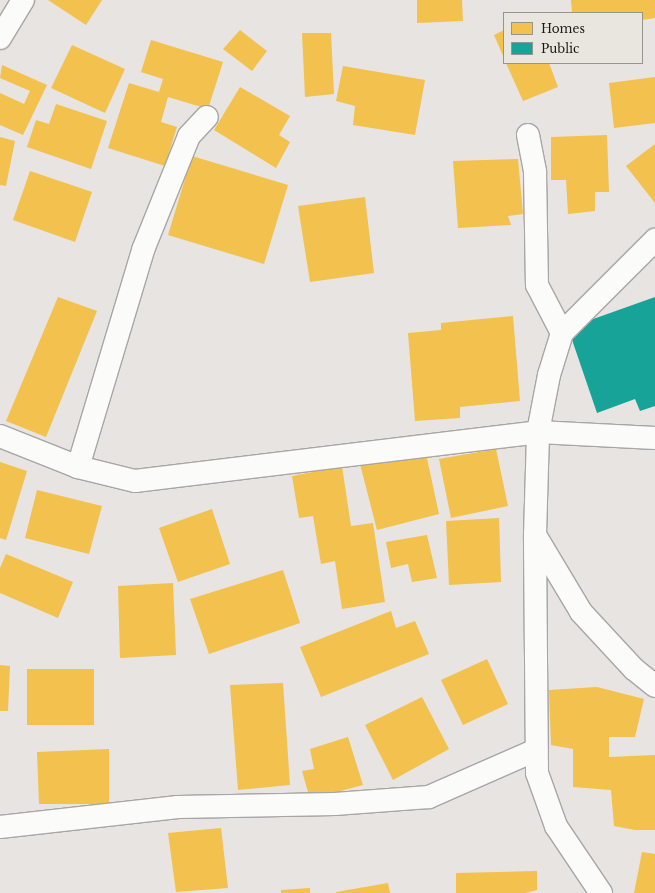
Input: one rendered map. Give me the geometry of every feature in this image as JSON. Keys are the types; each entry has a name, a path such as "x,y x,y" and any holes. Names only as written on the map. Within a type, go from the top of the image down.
{"street":[{"path":"0,38 23,0"},
{"path":"78,467 143,250 188,136 207,117"},
{"path":"528,135 535,172 537,285 562,333"},
{"path":"601,893 556,826 537,773 535,535 538,432 549,375 562,333 655,240"},
{"path":"0,436 78,467 135,481 538,432 655,438"},
{"path":"535,535 581,612 634,668 655,686"},
{"path":"0,827 178,807 335,804 428,797 536,750"}],"building: Homes":[{"path":"48,0 102,0 86,25"},
{"path":"417,0 462,0 463,21 417,23"},
{"path":"571,0 655,0 655,18 643,20 643,12 572,12"},
{"path":"240,30 267,51 252,71 223,49"},
{"path":"503,30 503,56 494,35"},
{"path":"302,33 331,33 334,94 305,97"},
{"path":"151,40 223,62 208,109 168,97 161,122 177,127 165,166 108,148 129,83 159,92 163,79 141,72"},
{"path":"72,45 125,69 105,113 51,88"},
{"path":"506,64 549,64 558,87 523,101"},
{"path":"2,65 47,85 23,135 0,125 0,93 24,104 30,91 0,78"},
{"path":"343,66 425,80 415,135 353,125 355,106 336,101"},
{"path":"655,77 655,123 614,128 609,83"},
{"path":"240,87 290,116 279,135 290,142 276,168 214,130"},
{"path":"56,104 107,121 91,169 27,147 36,120 49,124"},
{"path":"607,135 609,192 595,192 595,211 568,214 566,180 551,180 551,137"},
{"path":"0,137 15,141 6,186 0,185"},
{"path":"655,144 655,203 626,166"},
{"path":"192,156 288,185 264,264 168,235"},
{"path":"518,159 523,214 508,216 511,225 458,228 453,161"},
{"path":"30,171 92,192 75,242 13,220"},
{"path":"365,197 374,273 310,282 298,206"},
{"path":"58,297 97,311 46,437 6,421"},
{"path":"513,316 520,401 460,407 460,418 415,421 408,333 441,330 441,323"},
{"path":"425,449 439,514 377,530 360,464"},
{"path":"496,449 508,506 451,518 439,459"},
{"path":"0,462 27,471 6,540 0,538"},
{"path":"342,466 351,526 373,523 385,602 342,609 335,561 321,564 313,516 299,518 292,476"},
{"path":"37,490 102,506 89,554 25,538"},
{"path":"212,509 230,564 178,582 159,528"},
{"path":"499,518 501,582 449,585 446,521"},
{"path":"427,535 437,578 412,582 408,564 391,568 386,542"},
{"path":"6,554 73,582 58,618 0,593 0,568"},
{"path":"283,570 300,623 209,654 190,599"},
{"path":"173,583 176,655 120,658 118,586"},
{"path":"391,611 396,628 415,621 429,654 321,697 300,647"},
{"path":"487,659 508,704 463,725 441,680"},
{"path":"0,665 10,666 8,711 0,711"},
{"path":"27,669 94,669 94,725 27,725"},
{"path":"283,683 290,785 238,790 230,685"},
{"path":"597,687 644,699 635,737 609,737 609,757 655,755 655,830 635,830 614,826 611,790 573,787 573,749 551,745 549,690"},
{"path":"422,697 449,749 393,780 365,725"},
{"path":"348,737 363,785 310,799 302,771 314,769 310,749"},
{"path":"109,749 109,804 39,804 37,752"},
{"path":"221,828 228,888 176,892 168,833"},
{"path":"642,852 655,854 655,893 634,893"},
{"path":"537,871 537,890 525,893 456,893 456,873"},
{"path":"388,883 390,893 336,893 336,892"},
{"path":"310,888 310,893 281,893 281,890"}],"building: Public":[{"path":"655,297 655,406 640,411 635,399 597,413 568,328"}]}
